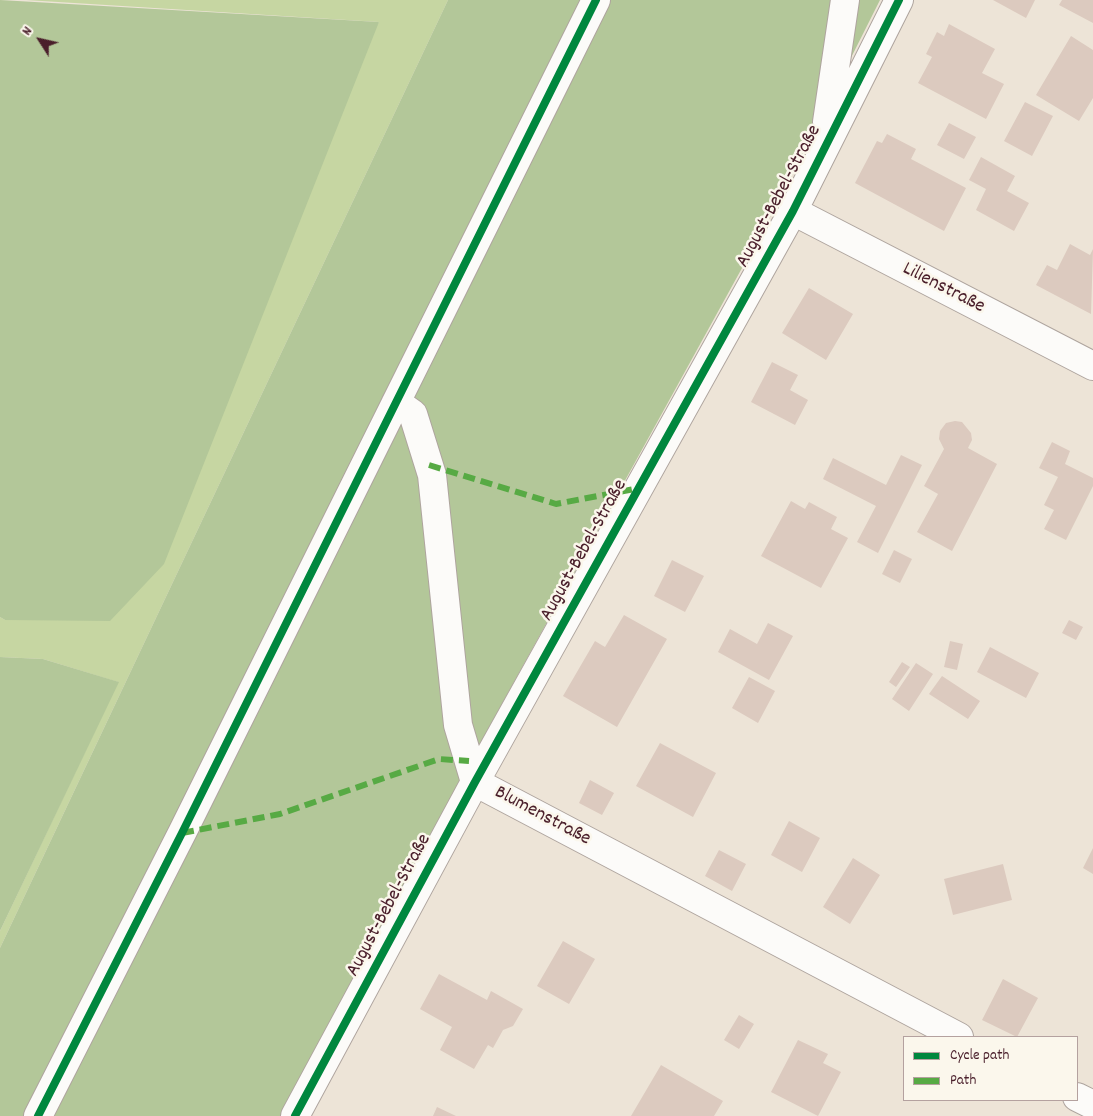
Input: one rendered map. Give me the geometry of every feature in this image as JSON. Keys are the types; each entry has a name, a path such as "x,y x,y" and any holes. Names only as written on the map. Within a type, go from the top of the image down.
{"street":[{"path":"38,1116 182,833 596,0"},
{"path":"822,151 845,0"},
{"name":"August-Bebel-Straße","path":"295,1116 475,782 793,211 899,0"},
{"name":"Lilienstraße","path":"793,211 1093,366"},
{"name":"Blumenstraße","path":"396,402 413,414 432,475 458,725 475,782 957,1036"},
{"path":"1078,1098 1093,1105"}],"green space":[{"path":"0,0 379,22 164,564 110,621 5,620 0,617"},
{"path":"26,0 448,0 0,948 0,931 118,682 43,659 0,657 0,617 5,620 379,22"},
{"path":"448,0 880,0 780,199 459,782 282,1116 0,1116 0,948"},
{"path":"0,657 43,659 119,682 0,931"}],"building":[{"path":"993,0 1035,0 1026,18"},
{"path":"1062,0 1093,0 1093,23 1059,5"},
{"path":"949,24 995,49 982,73 1004,84 986,119 918,83 932,57 926,54 937,32 944,36"},
{"path":"1071,36 1093,50 1093,98 1079,121 1036,95"},
{"path":"1025,102 1053,116 1032,156 1004,141"},
{"path":"949,123 976,137 964,159 937,145"},
{"path":"887,134 916,149 911,159 966,188 944,231 855,183 877,141 882,143"},
{"path":"981,157 1015,176 1007,191 1029,203 1014,231 976,210 986,189 969,180"},
{"path":"1070,244 1090,255 1093,249 1091,314 1036,285 1047,265 1057,270"},
{"path":"809,288 853,314 826,360 782,333"},
{"path":"772,362 798,375 790,390 808,400 795,425 751,402"},
{"path":"962,422 971,433 972,440 968,448 997,464 952,551 917,532 938,494 924,486 944,449 939,439 940,431 946,423"},
{"path":"1052,442 1070,451 1065,464 1093,478 1093,486 1066,540 1044,529 1054,510 1044,505 1058,477 1039,468"},
{"path":"901,455 922,465 878,553 857,542 876,506 823,479 833,458 886,485"},
{"path":"791,501 805,509 809,502 837,517 831,529 848,538 821,588 761,556"},
{"path":"894,550 912,559 900,583 882,574"},
{"path":"672,560 704,576 685,612 654,596"},
{"path":"624,615 667,639 617,727 563,696 595,641 605,647"},
{"path":"1069,620 1083,627 1076,640 1062,633"},
{"path":"768,623 793,636 769,680 718,652 730,629 757,644"},
{"path":"950,641 963,644 957,670 944,667"},
{"path":"990,647 1039,673 1026,698 977,672"},
{"path":"902,662 910,667 896,687 889,682"},
{"path":"916,663 933,674 909,711 892,699"},
{"path":"942,676 980,701 968,719 929,694"},
{"path":"749,677 775,691 758,723 732,708"},
{"path":"660,743 716,773 693,817 636,786"},
{"path":"590,780 614,793 602,815 579,803"},
{"path":"789,821 820,838 802,872 771,855"},
{"path":"1093,848 1093,874 1083,868"},
{"path":"719,850 746,864 732,891 705,876"},
{"path":"853,858 880,875 850,924 823,907"},
{"path":"1003,864 1012,900 953,915 944,879"},
{"path":"563,941 595,959 569,1004 537,986"},
{"path":"439,974 487,1000 491,991 523,1009 513,1026 503,1030 493,1048 488,1045 474,1069 440,1050 452,1027 420,1009"},
{"path":"1003,979 1038,998 1018,1036 982,1020"},
{"path":"739,1015 754,1024 739,1049 724,1040"},
{"path":"798,1040 828,1054 823,1063 841,1072 818,1116 771,1092"},
{"path":"661,1065 723,1101 714,1116 631,1116"},
{"path":"437,1107 456,1116 433,1116"}],"marked path":[{"path":"429,465 556,504 640,488"},
{"path":"182,833 280,814 439,759 469,761"}],"cycle path":[{"path":"38,1116 182,833 596,0"},
{"path":"295,1116 475,782 793,211 899,0"}]}
